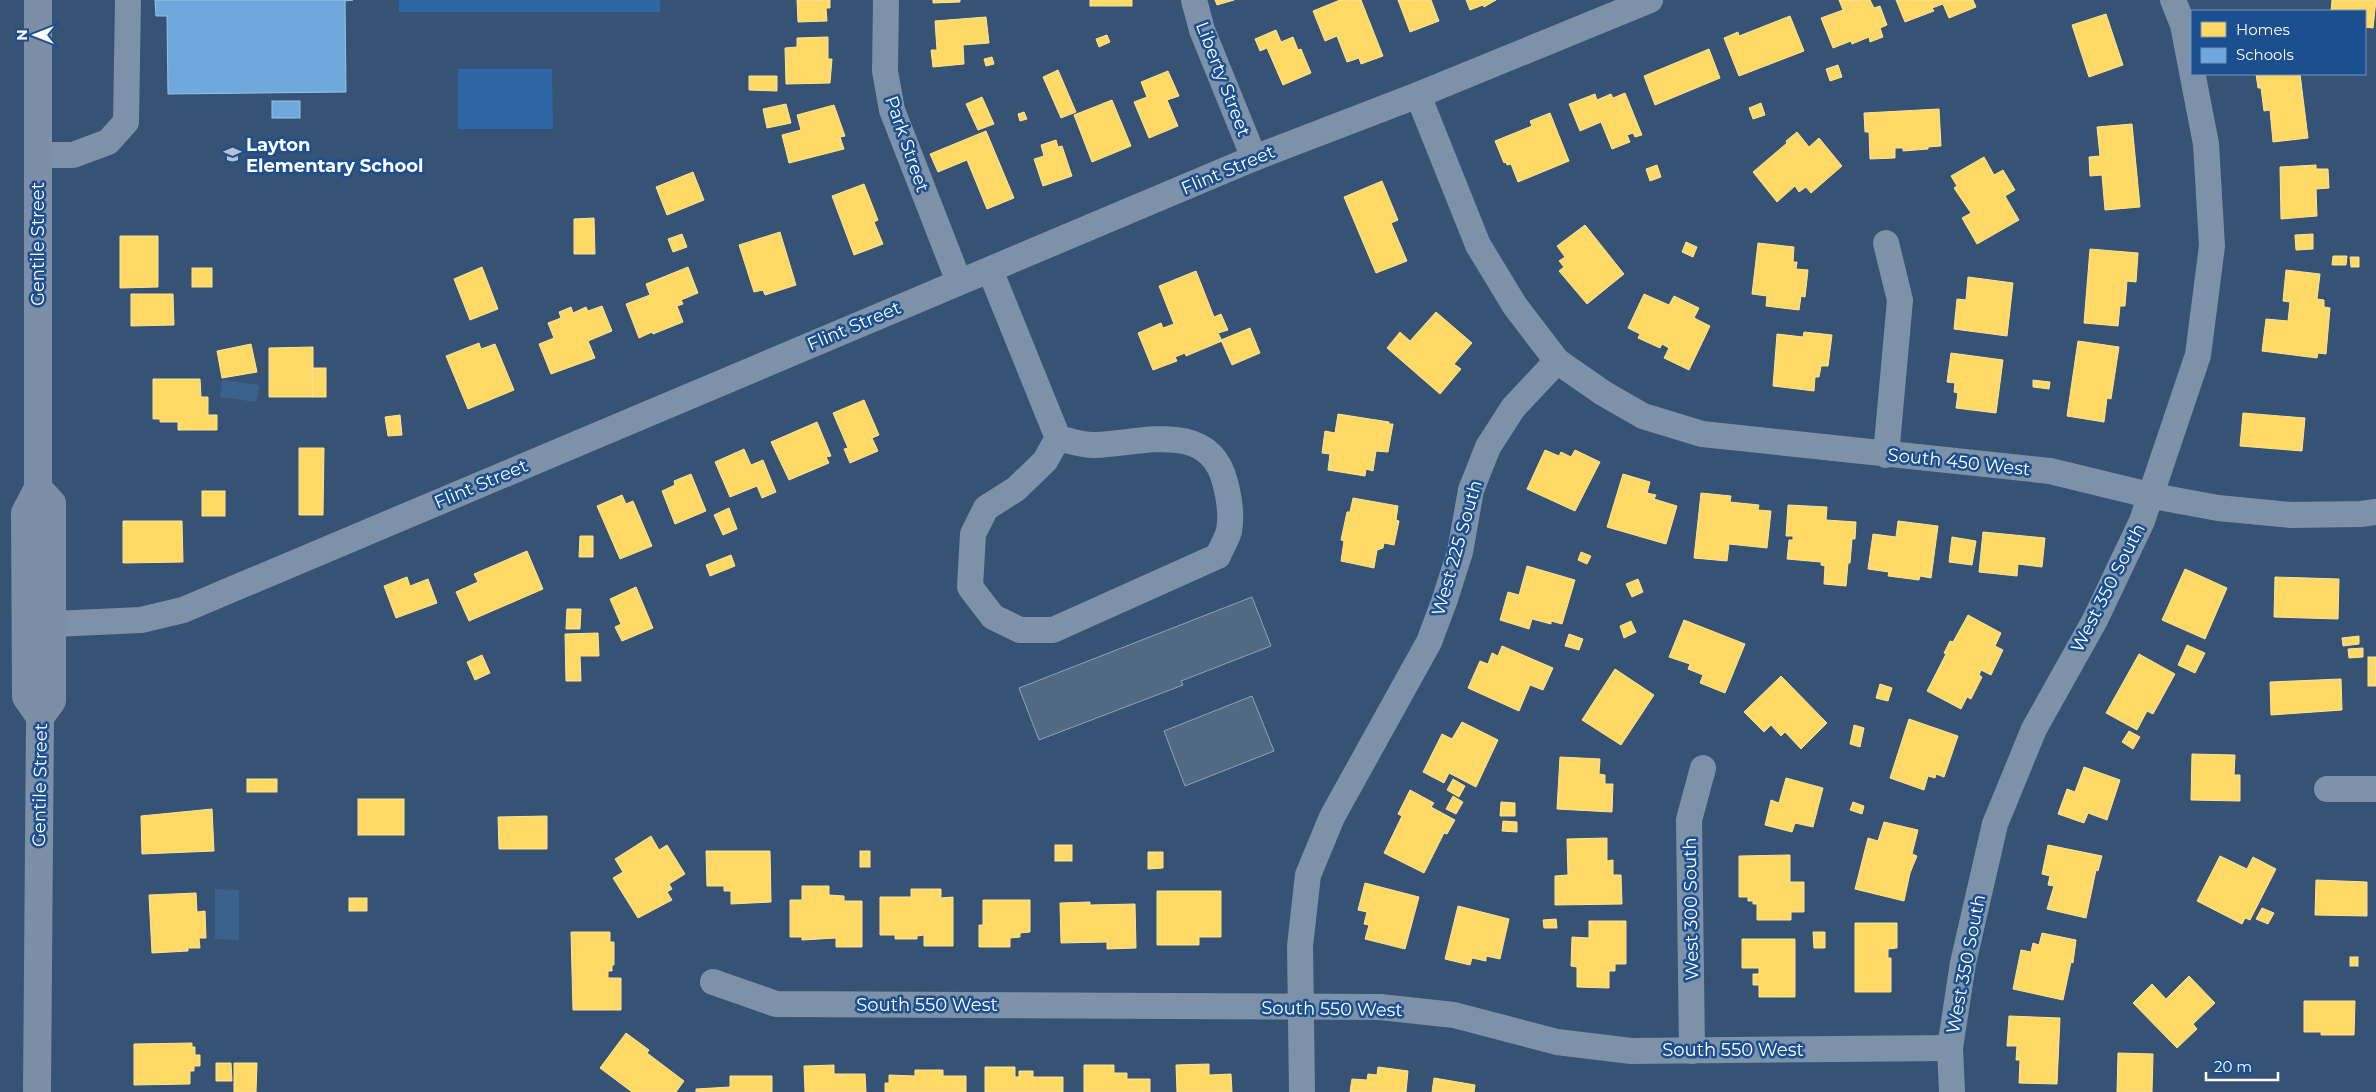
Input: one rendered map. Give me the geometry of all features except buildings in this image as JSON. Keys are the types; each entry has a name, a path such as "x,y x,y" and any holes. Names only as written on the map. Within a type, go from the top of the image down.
{"main road":[{"name":"Gentile Street","path":"36,1092 37,712 26,697 25,513 36,491 38,0"},
{"path":"36,491 52,504 53,624 42,635 37,712"}],"street":[{"path":"38,155 73,155 108,142 126,122 128,0"},
{"name":"Park Street","path":"886,0 885,70 892,110 959,282"},
{"name":"Liberty Street","path":"1194,0 1202,30 1254,158"},
{"name":"Flint Street","path":"53,624 141,620 183,610 1254,158 1418,95 1650,0"},
{"name":"West 350 South","path":"2173,0 2183,25 2191,66"},
{"name":"West 350 South","path":"1952,1092 1950,1048 1963,963 1995,824 2034,729 2095,620 2152,496 2198,355 2212,246 2206,144 2193,75"},
{"path":"1418,95 1478,245 1515,306 1557,361"},
{"path":"1886,242 1900,300 1886,455"},
{"path":"990,270 1058,438"},
{"name":"South 450 West","path":"1557,361 1603,393 1643,416 1702,434 2050,471 2152,496 2218,508 2291,515 2376,512"},
{"name":"West 225 South","path":"1302,1092 1300,946 1308,875 1332,817 1429,642 1460,552 1471,490 1488,447 1513,408 1557,361"},
{"path":"1058,438 1094,445 1138,439 1171,438 1206,450 1222,468 1230,497 1229,532 1218,556 1053,630 1020,630 993,617 970,587 973,534 986,508 1016,489 1045,461 1058,438"},
{"name":"West 300 South","path":"1692,1051 1689,820 1703,768"},
{"path":"2327,790 2376,789"},
{"name":"South 550 West","path":"713,982 776,1004 1380,1007 1454,1016 1557,1042 1631,1051 1950,1048"}],"shaded area":[{"path":"399,0 660,0 660,12 399,12"},
{"path":"458,69 552,69 553,129 458,129"},
{"path":"222,380 259,385 256,402 220,397"},
{"path":"215,889 239,890 239,940 215,939"}],"place":[{"name":"Layton Elementary School","path":"232,155"}]}
